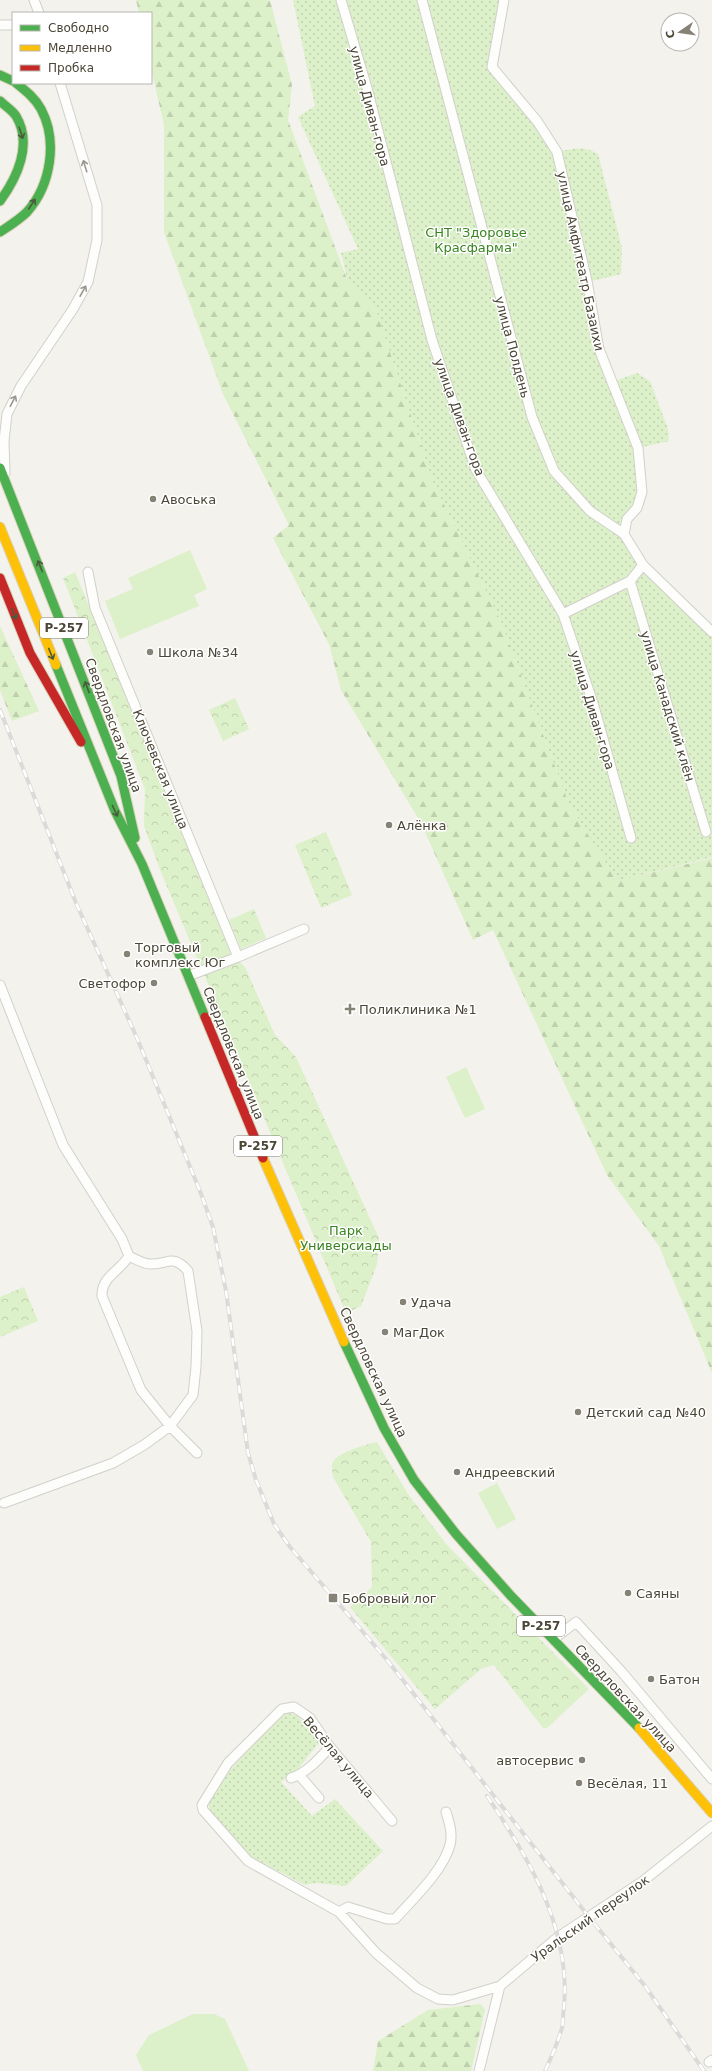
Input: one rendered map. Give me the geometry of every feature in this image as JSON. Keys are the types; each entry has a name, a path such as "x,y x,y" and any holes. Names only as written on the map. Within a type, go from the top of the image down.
{"main road":[{"path":"0,75 12,81"},
{"path":"2,231 29,210 40,191 49,172 52,143 46,120 34,99 16,84"},
{"path":"0,101 15,116 23,140 21,163 12,187 0,201"},
{"name":"Свердловская улица","path":"0,468 121,776 140,860"},
{"name":"Свердловская улица","path":"0,527 115,811 140,860 264,1160 339,1331 384,1428 414,1480 434,1508 511,1596 646,1736 712,1813"},
{"path":"0,578 30,653 100,775"}],"street":[{"path":"34,0 39,12"},
{"name":"улица Диван-гора","path":"340,0 367,88 432,340 476,470 563,614 593,703 631,838"},
{"name":"улица Полдень","path":"422,0 532,417 554,471 590,511 624,534 643,565 712,632"},
{"name":"улица Амфитеатр Базаихи","path":"504,0 492,67 537,121 557,152 588,281 598,349 638,448 642,492 637,508 627,519 624,534"},
{"path":"0,25 12,25"},
{"path":"5,480 4,441 7,414 21,386 73,309 88,282 97,240 97,205 60,84"},
{"path":"563,614 630,581 643,565"},
{"name":"Ключевская улица","path":"88,572 95,608 242,955"},
{"name":"улица Канадский клён","path":"630,581 706,832"},
{"path":"188,976 304,929"},
{"path":"0,985 63,1146 122,1239 129,1256 150,1264 171,1260 181,1263 188,1271 197,1331 196,1367 193,1395 170,1426 144,1445 113,1462 4,1503"},
{"path":"129,1256 125,1264 105,1281 102,1296 141,1390 170,1426 197,1453"},
{"path":"554,1639 576,1622 626,1676 712,1779"},
{"name":"Весёлая улица","path":"392,1821 330,1747 310,1718 294,1707 282,1709 228,1763 202,1805 203,1810 248,1861 339,1912 376,1953 417,1988 438,1999 453,2000 500,1986"},
{"path":"319,1798 295,1777 316,1762 330,1747"},
{"path":"339,1912 348,1907 388,1919 395,1918 437,1870 450,1845 451,1828 446,1812"},
{"name":"Уральский переулок","path":"500,1986 558,1937 644,1881 712,1826"},
{"path":"481,2070 500,1986"}],"green space":[{"path":"136,0 270,0 292,85 288,120 348,282 376,310 433,482 501,622 569,804 617,881 712,858 712,1373 659,1246 607,1175 493,930 473,940 421,823 341,690 329,644 273,538 289,525 223,394 164,232 164,125 152,72 152,12 139,12"},
{"name":"СНТ \"Здоровье Красфарма\"","path":"293,0 504,0 492,67 557,152 573,149 588,149 598,154 622,248 621,274 588,282 599,349 612,382 637,373 650,381 668,429 669,441 638,448 642,492 624,534 643,565 712,632 712,857 617,881 569,804 501,622 433,482 376,310 348,282 341,253 358,249 298,117 315,106"},
{"path":"190,550 207,589 194,595 199,606 120,639 105,601 133,589 128,578"},
{"name":"Парк Универсиады","path":"75,572 231,954 245,967 275,1035 296,1057 379,1238 377,1264 361,1306 346,1313 161,872 144,826 145,789 63,578"},
{"path":"0,626 39,711 12,721 0,690"},
{"path":"235,698 249,729 223,741 209,710"},
{"path":"326,832 352,895 321,908 295,845"},
{"path":"254,909 266,938 241,949 229,920"},
{"path":"466,1067 485,1109 465,1118 446,1077"},
{"path":"24,1287 38,1321 0,1337 0,1297"},
{"path":"377,1442 408,1494 447,1545 589,1689 547,1728 543,1728 494,1665 481,1669 435,1709 350,1607 372,1587 371,1542 333,1477 332,1464 339,1456 345,1453"},
{"path":"497,1483 516,1519 497,1529 478,1493"},
{"path":"284,1712 297,1715 320,1741 299,1768 281,1782 312,1816 335,1799 383,1851 346,1886 315,1883 305,1885 250,1856 211,1812 208,1804 231,1769"},
{"path":"481,2004 485,2010 471,2071 373,2071 378,2041 428,2010"},
{"path":"193,2014 214,2014 225,2019 249,2071 143,2071 136,2055 149,2035"}],"railway":[{"path":"0,710 76,903 137,1038 200,1191 213,1227 226,1291 248,1453 256,1480 274,1524 290,1547 387,1660 645,1986 704,2071"},
{"path":"487,1796 518,1844 532,1869 554,1922 561,1950 564,1978 564,2007 562,2026 545,2071"}],"traffic: fast":[{"path":"0,75 12,81"},
{"path":"0,232 24,215 35,201 42,189 49,162 49,135 41,109 36,101 17,84"},
{"path":"0,101 16,116 21,127 23,138 23,149 17,171 0,201"},
{"path":"0,468 121,776 135,838"},
{"path":"56,665 115,811 142,864 205,1017"},
{"path":"344,1342 384,1428 414,1480 456,1534 511,1596 639,1728"}],"traffic: slow":[{"path":"0,527 56,665"},
{"path":"263,1158 344,1342"},
{"path":"639,1728 712,1813"}],"traffic: jam":[{"path":"0,578 30,653 81,742"},
{"path":"205,1017 263,1158"}],"place":[{"name":"Авоська","path":"153,499"},
{"name":"Школа №34","path":"150,652"},
{"name":"Алёнка","path":"389,825"},
{"name":"Торговый комплекс Юг","path":"127,954"},
{"name":"Светофор","path":"154,983"},
{"name":"Поликлиника №1","path":"350,1009"},
{"name":"Удача","path":"403,1302"},
{"name":"МагДок","path":"385,1332"},
{"name":"Детский сад №40","path":"578,1412"},
{"name":"Андреевский","path":"457,1472"},
{"name":"Саяны","path":"628,1593"},
{"name":"Бобровый лог","path":"333,1598"},
{"name":"Батон","path":"651,1679"},
{"name":"автосервис","path":"582,1760"},
{"name":"Весёлая, 11","path":"579,1783"}]}
